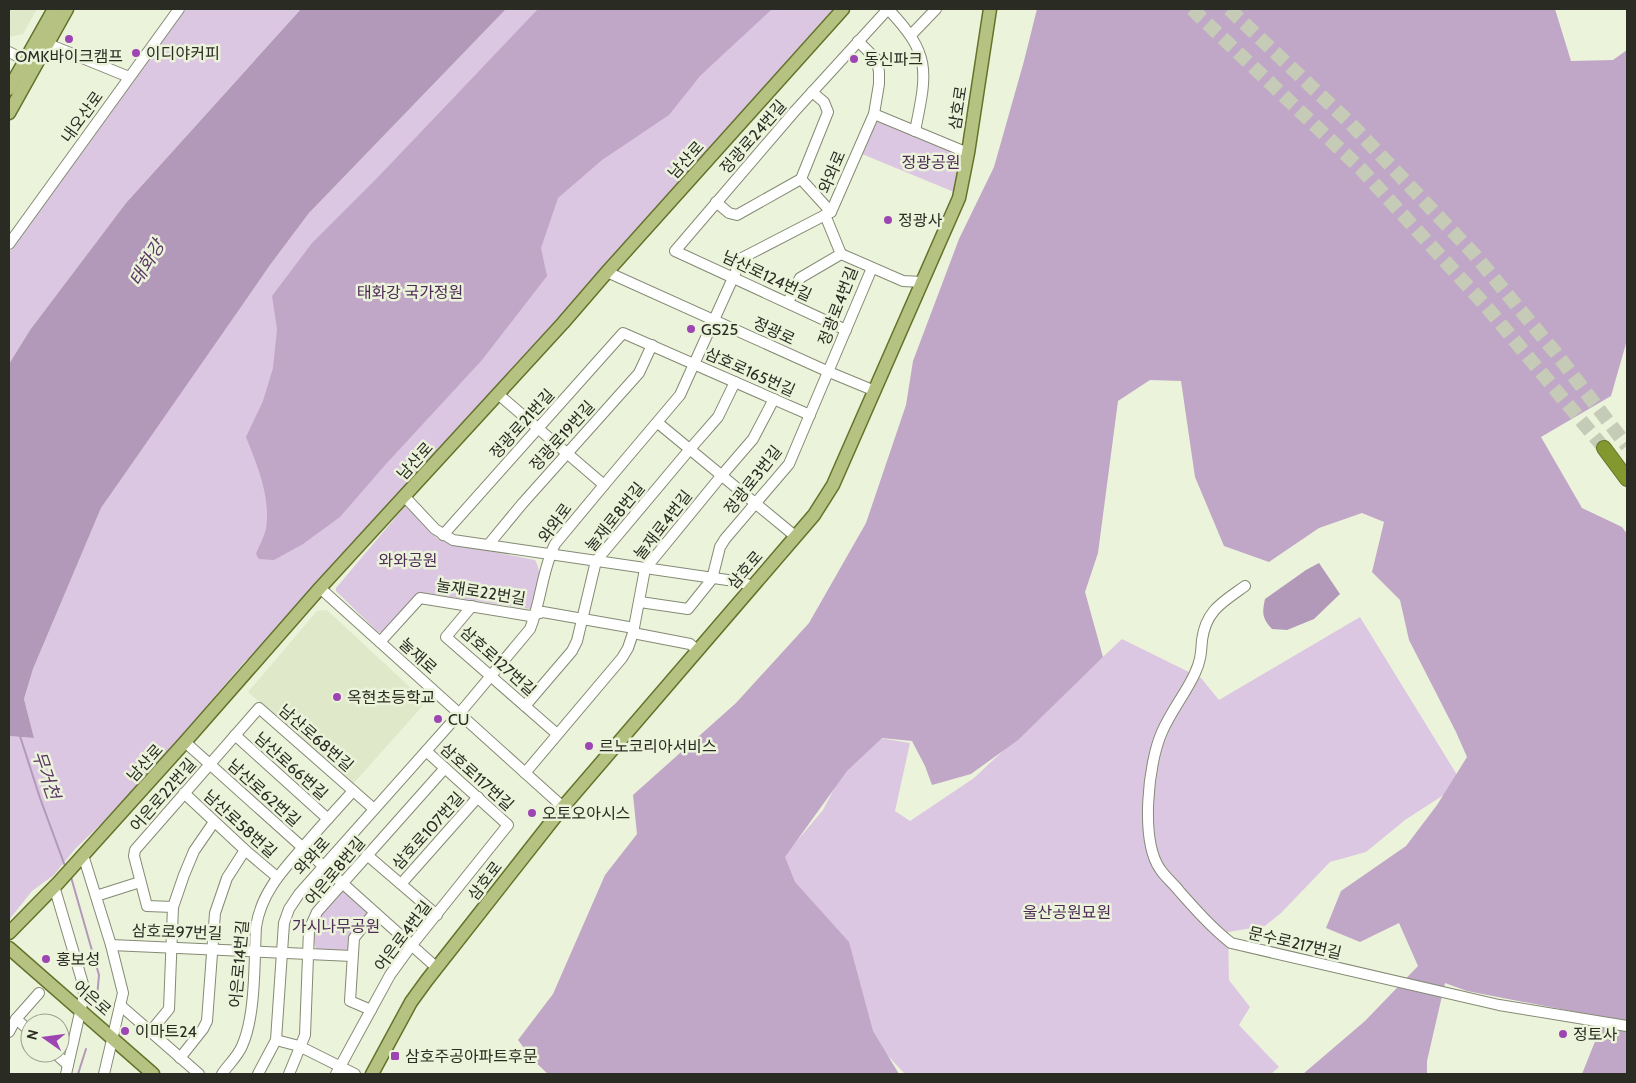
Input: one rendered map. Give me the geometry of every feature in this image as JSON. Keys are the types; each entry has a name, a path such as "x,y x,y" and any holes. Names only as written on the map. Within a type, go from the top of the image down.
{"highway":[{"path":"1604,448 1627,479"}],"main road":[{"path":"9,89 54,9"},
{"path":"9,113 66,9"},
{"name":"남산로","path":"9,933 56,885 320,588 562,324 843,9"},
{"name":"삼호로","path":"372,1074 411,1002 437,968 563,808 796,536 814,514 833,485 959,198 968,153 990,9"},
{"name":"어은로","path":"9,948 154,1074"}],"street":[{"name":"내오산로","path":"9,244 179,9"},
{"path":"888,9 910,34 921,53 924,71 915,131"},
{"name":"정광로24번길","path":"675,251 812,92 888,9"},
{"path":"910,34 936,9"},
{"name":"와와로","path":"258,1074 276,1040 281,952 284,923 289,909 323,866 459,714 528,632 536,615 550,554 555,544 680,395 742,258 828,214 874,114 880,72 877,60 858,41"},
{"path":"48,44 129,77"},
{"path":"9,52 25,60"},
{"path":"716,202 729,212 737,215 801,179 828,112 824,102 812,92"},
{"path":"874,114 968,153"},
{"path":"801,179 828,214 841,254"},
{"name":"남산로124번길","path":"675,251 846,330"},
{"name":"정광로4번길","path":"788,302 800,278 841,254 872,268 829,372"},
{"path":"872,268 903,281 922,282"},
{"name":"정광로","path":"607,272 875,391"},
{"name":"삼호로165번길","path":"623,333 810,415"},
{"name":"정광로21번길","path":"443,535 623,333"},
{"name":"정광로19번길","path":"489,544 522,504 639,373 652,346"},
{"name":"정광로3번길","path":"712,579 720,547 789,464 829,372"},
{"name":"눌재로8번길","path":"525,706 572,651 577,641 596,561 718,418 735,382"},
{"path":"498,394 604,485"},
{"name":"눌재로4번길","path":"525,773 622,658 628,648 634,630 645,569 753,439 774,399"},
{"path":"658,423 796,536"},
{"path":"405,497 424,518 443,535 453,540 741,582 752,586"},
{"path":"640,602 688,609 712,579"},
{"name":"문수로217번길","path":"1245,586 1217,606 1207,619 1202,639 1202,657 1162,732 1153,758 1150,789 1150,848 1159,869 1215,930 1231,942 1424,989 1499,1005 1627,1026"},
{"name":"눌재로","path":"320,588 563,808"},
{"name":"눌재로22번길","path":"380,642 420,598 530,616 543,612 634,630 690,644 697,650"},
{"name":"삼호로127번길","path":"472,606 446,637 557,734"},
{"name":"어은로22번길","path":"173,907 147,906 134,856 135,850 259,708"},
{"name":"남산로68번길","path":"259,708 374,810"},
{"name":"남산로66번길","path":"235,735 328,819"},
{"name":"남산로62번길","path":"185,742 437,968"},
{"name":"삼호로117번길","path":"426,750 508,825"},
{"name":"어은로8번길","path":"289,1074 305,1035 309,930 317,912 445,768"},
{"name":"어은로14번길","path":"222,1074 242,1048 248,1030 252,1004 254,951 258,917 269,888 353,791"},
{"name":"남산로58번길","path":"184,793 277,877"},
{"name":"삼호로107번길","path":"401,884 478,797"},
{"path":"150,1032 169,1009 173,907 194,851 214,822"},
{"name":"어은로4번길","path":"338,1071 390,975 508,825"},
{"path":"180,1058 207,1021 215,912 230,872 245,850"},
{"path":"83,855 111,945 123,993 111,1036 105,1073"},
{"name":"삼호로107번길","path":"367,855 437,915"},
{"path":"96,896 140,882"},
{"path":"56,885 83,984 84,995 83,1011 67,1070"},
{"path":"371,1010 350,1001 354,938 374,913"},
{"name":"삼호로97번길","path":"111,945 352,956"},
{"path":"9,1032 16,1019 39,993"},
{"path":"120,1005 198,1074"},
{"path":"16,1019 20,1022"},
{"path":"276,1040 301,1047 338,1071 355,1074"}],"shaded area":[{"path":"9,9 37,9 23,34 9,37"},
{"name":"옥현초등학교","path":"327,610 426,702 353,784 248,692 317,611"}],"green space":[{"path":"186,9 301,9 126,203 30,330 9,364 9,253"},
{"name":"태화강 국가정원","path":"506,9 833,9 387,510 353,542 257,653 245,661 171,748 102,823 75,849 54,875 32,891 9,920 9,736 34,738 24,699 33,669 101,508 176,396 309,213"},
{"path":"538,9 772,9 700,76 669,115 602,160 558,198 541,248 547,276 482,360 340,517 303,544 274,560 259,559 256,554 266,529 267,505 262,482 246,437 263,401 273,368 277,329 272,296 312,243 379,176"},
{"path":"1037,9 1555,9 1571,61 1613,60 1627,50 1627,340 1611,396 1541,437 1582,508 1622,527 1627,534 1627,1074 1582,1074 1598,1034 1581,1013 1467,991 1445,983 1427,1061 1427,1074 1303,1074 1365,1021 1418,966 1399,923 1360,942 1326,928 1341,891 1406,846 1437,805 1467,757 1409,640 1400,600 1372,572 1384,522 1362,513 1319,528 1269,562 1224,546 1195,477 1181,381 1150,380 1118,401 1098,553 1085,592 1103,657 1018,740 971,774 932,785 912,741 882,738 847,771 785,857 795,882 849,942 873,1031 899,1074 548,1074 533,1060 518,1040 553,994 605,875 637,834 633,795 736,703 809,623 866,523 906,405 913,361 959,239 994,167"},
{"name":"정광공원","path":"876,119 963,154 954,192 862,154"},
{"name":"와와공원","path":"406,505 438,539 451,544 535,560 540,578 534,608 530,609 425,593 419,595 384,633 378,632 336,591 336,588"},
{"name":"울산공원묘원","path":"1360,617 1462,783 1405,820 1366,852 1330,862 1281,913 1265,926 1228,932 1229,980 1250,1007 1239,1025 1279,1067 1271,1074 905,1074 849,1014 779,862 823,810 862,735 910,743 895,811 910,821 974,778 1122,639 1201,678 1219,700"},
{"name":"가시나무공원","path":"345,891 366,912 367,917 350,948 337,952 327,952 318,949 315,947 315,926 331,902"}],"water":[{"name":"태화강","path":"301,9 506,9 309,213 270,265 101,508 33,669 24,699 34,738 9,736 9,364 30,330 126,203"},
{"path":"1319,563 1340,594 1314,619 1287,630 1272,629 1266,622 1264,615 1265,599"}],"waterway":[{"name":"무거천","path":"20,736 65,866"},
{"name":"무거천","path":"71,877 99,975 96,1008"},
{"name":"무거천","path":"78,1074 86,1049"}],"tunnel":[{"path":"1192,9 1361,169 1485,305 1604,448"},
{"path":"1229,9 1351,124 1474,254 1555,352 1627,446"}],"place":[{"name":"OMK바이크캠프","path":"69,39"},
{"name":"이디야커피","path":"136,53"},
{"name":"동신파크","path":"854,59"},
{"name":"정광사","path":"888,220"},
{"name":"GS25","path":"691,329"},
{"name":"옥현초등학교","path":"337,697"},
{"name":"CU","path":"438,719"},
{"name":"르노코리아서비스","path":"589,746"},
{"name":"오토오아시스","path":"532,813"},
{"name":"홍보성","path":"46,959"},
{"name":"이마트24","path":"125,1031"},
{"name":"정토사","path":"1563,1034"},
{"name":"삼호주공아파트후문","path":"395,1056"}]}
